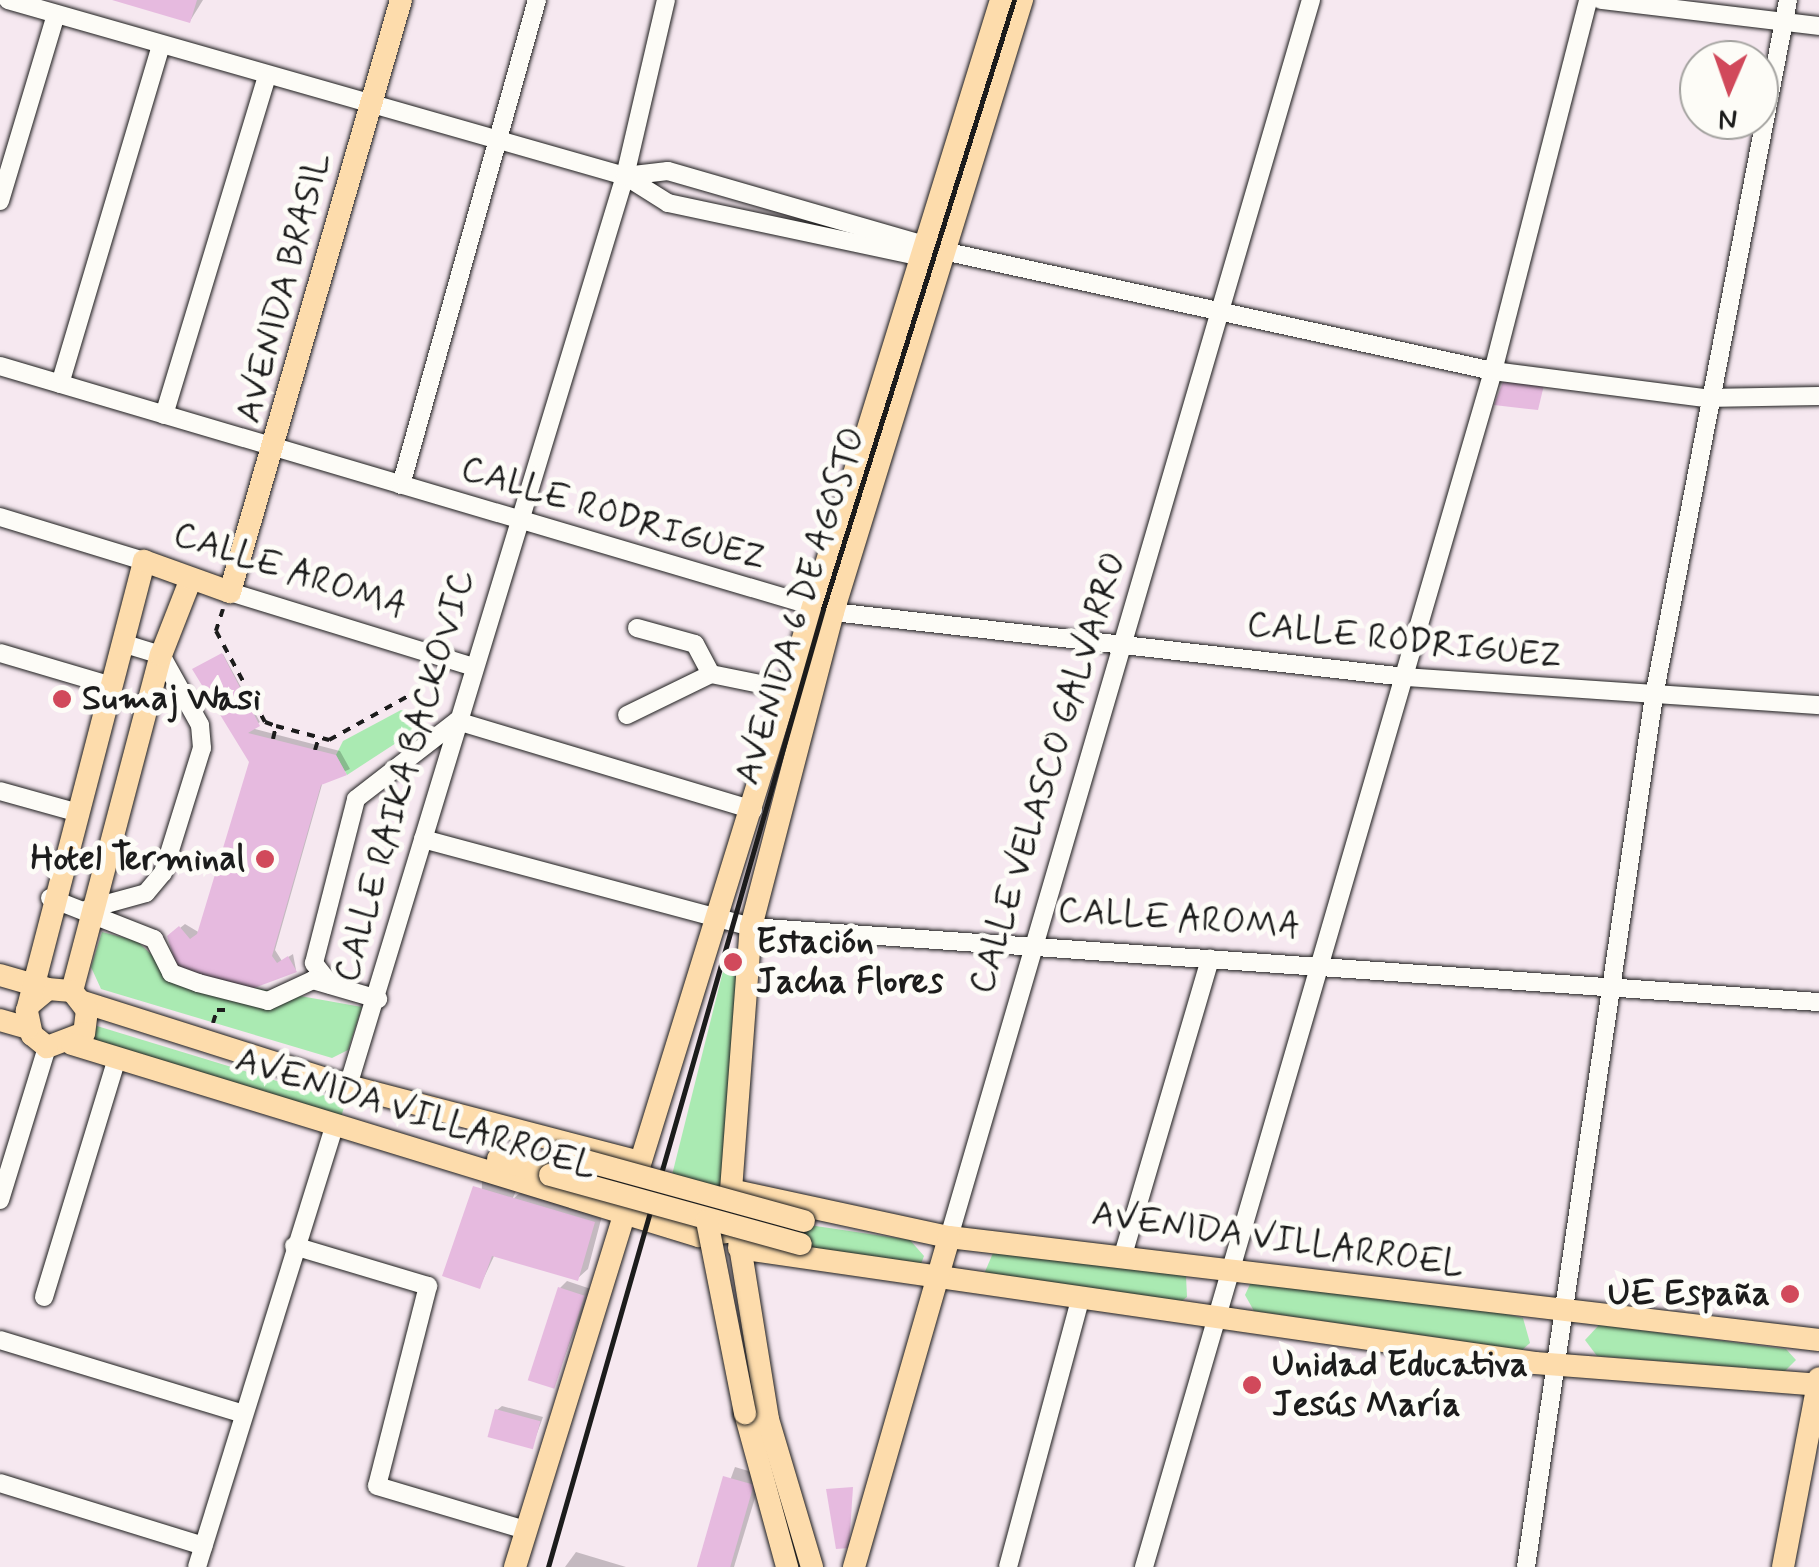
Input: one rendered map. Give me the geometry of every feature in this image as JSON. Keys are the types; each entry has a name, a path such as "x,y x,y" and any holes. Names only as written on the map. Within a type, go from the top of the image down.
{"main road":[{"name":"AVENIDA BRASIL","path":"230,592 277,448 401,0"},
{"name":"AVENIDA 6 DE AGOSTO","path":"515,1567 753,810 808,606 1001,0"},
{"name":"AVENIDA 6 DE AGOSTO","path":"812,1567 768,1418 732,1190 751,927 833,612 948,252 1022,0"},
{"name":"CALLE AROMA","path":"144,561 190,581 230,592"},
{"path":"0,1020 28,1028 46,1047 72,1044 86,1026 53,994 50,898 126,644 144,561"},
{"path":"28,1028 53,994 88,910 161,655 190,581"},
{"name":"AVENIDA VILLARROEL","path":"0,975 348,1086 640,1162"},
{"name":"AVENIDA VILLARROEL","path":"72,1044 699,1236 723,1234 736,1222"},
{"path":"348,1086 706,1221 802,1233 949,1237"},
{"name":"CALLE RAIKA BACKOVIC","path":"334,1125 348,1086"},
{"path":"334,1125 382,1125 553,1164 940,1276"},
{"name":"AVENIDA VILLARROEL","path":"732,1190 949,1237 1228,1268 1562,1314 1819,1340"},
{"path":"706,1221 745,1413 788,1567"},
{"name":"CALLE VELASCO GALVARRO","path":"854,1567 949,1237"},
{"path":"739,1248 940,1276 1079,1304 1555,1365 1819,1382 1783,1567"}],"street":[{"path":"8,0 500,145 624,176 668,203 948,252 1223,317 1494,370 1706,398 1819,396"},
{"path":"401,485 538,0"},
{"name":"CALLE RAIKA BACKOVIC","path":"348,1086 378,999 516,518 624,176 666,0"},
{"name":"CALLE VELASCO GALVARRO","path":"949,1237 1122,644 1223,317 1312,0"},
{"path":"1144,1567 1228,1268 1322,964 1494,370 1588,0"},
{"path":"1602,0 1819,26"},
{"path":"1526,1567 1654,696 1706,398 1779,24 1788,0"},
{"path":"0,200 56,14"},
{"path":"60,384 161,46"},
{"path":"164,415 267,75"},
{"path":"624,176 668,171 920,250"},
{"name":"CALLE RODRIGUEZ","path":"0,366 833,612 1405,677 1819,705"},
{"path":"0,517 144,561"},
{"name":"CALLE AROMA","path":"230,592 472,666"},
{"path":"637,628 695,644 711,674"},
{"path":"88,910 146,893 163,872 202,748 200,725 161,655 126,644"},
{"path":"0,653 112,686"},
{"path":"627,715 711,674 786,689"},
{"path":"331,985 314,963 356,799 457,720 753,810"},
{"path":"0,791 74,812"},
{"name":"CALLE AROMA","path":"424,840 751,927 1034,942 1210,959 1819,1002"},
{"path":"50,898 154,939 171,973 239,995 268,1001 312,980 378,999"},
{"path":"1122,1255 1210,959"},
{"path":"0,1200 46,1047"},
{"path":"44,1297 116,1058"},
{"name":"CALLE RAIKA BACKOVIC","path":"197,1567 334,1125"},
{"path":"294,1246 428,1286 376,1486 526,1530"},
{"path":"1008,1567 1079,1304"},
{"path":"0,1340 243,1414"},
{"path":"0,1482 203,1546"}],"path":[{"path":"230,592 216,631 265,722 276,726 319,737 419,690 430,654"},
{"path":"272,739 276,726"},
{"path":"315,750 319,737"},
{"path":"208,1042 217,1010 235,1010 239,995"}],"green space":[{"path":"401,710 417,714 413,732 347,775 336,755 343,741"},
{"path":"102,932 137,941 171,973 362,1007 348,1050 332,1058 101,989 91,967"},
{"path":"741,950 721,1218 660,1223 728,951"},
{"path":"97,1026 346,1102 340,1119 92,1043"},
{"path":"755,1217 910,1240 924,1256 921,1264 846,1261 751,1231"},
{"path":"996,1246 1186,1276 1187,1297 1175,1306 984,1274"},
{"path":"1251,1282 1489,1310 1523,1318 1530,1343 1522,1350 1254,1311 1245,1295"},
{"path":"1599,1325 1786,1349 1796,1360 1785,1371 1597,1356 1585,1340"}],"building":[{"path":"112,0 197,0 190,23"},
{"path":"1503,382 1544,385 1538,410 1494,405"},
{"path":"222,653 260,726 248,733 336,755 347,775 321,785 272,956 277,963 288,956 297,972 251,989 177,968 167,936 179,926 190,939 197,934 249,762 192,669"},
{"path":"473,1186 595,1222 578,1281 492,1256 480,1289 442,1276"},
{"path":"558,1287 585,1296 554,1389 528,1380"},
{"path":"495,1409 540,1421 533,1449 487,1437"},
{"path":"723,1476 754,1485 730,1567 697,1567"},
{"path":"853,1487 849,1548 836,1549 826,1489"}],"railway":[{"path":"548,1567 823,609 1014,0"}],"place":[{"name":"Sumaj Wasi","path":"62,699"},
{"name":"Hotel Terminal","path":"265,859"},
{"name":"Estación Jacha Flores","path":"733,962"},
{"name":"UE España","path":"1790,1294"},
{"name":"Unidad Educativa Jesús María","path":"1252,1385"}]}
